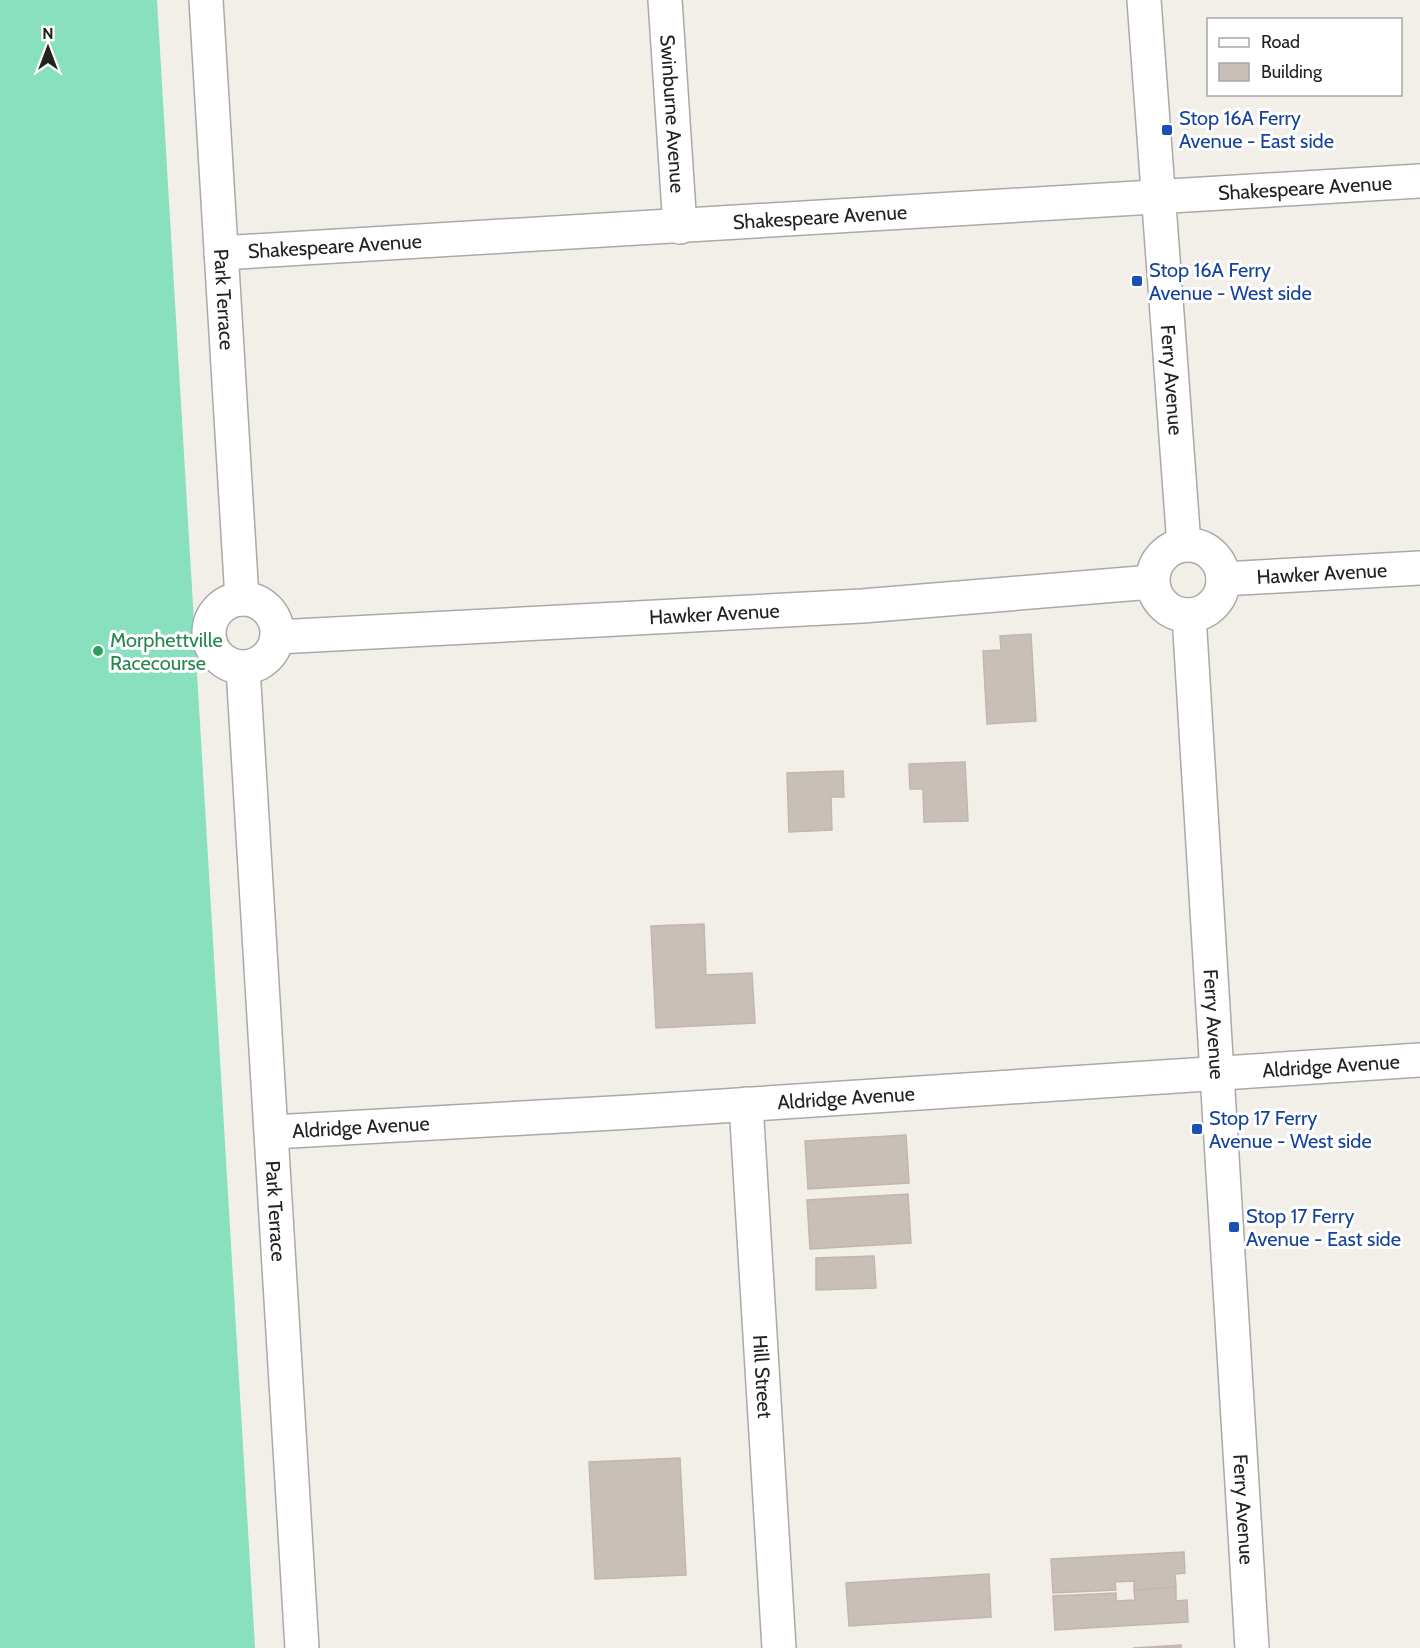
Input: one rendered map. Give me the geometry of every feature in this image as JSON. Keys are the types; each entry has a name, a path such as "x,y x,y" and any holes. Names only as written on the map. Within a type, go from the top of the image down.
{"street":[{"name":"Park Terrace","path":"206,0 242,599"},
{"name":"Swinburne Avenue","path":"665,0 680,227"},
{"name":"Ferry Avenue","path":"1144,0 1184,545"},
{"name":"Shakespeare Avenue","path":"221,254 1420,181"},
{"path":"1184,545 1199,546 1211,554 1219,565 1223,579 1221,592 1213,604 1202,612 1189,615 1176,613 1164,606 1156,596 1152,582 1154,569 1161,557 1172,549 1184,545"},
{"name":"Hawker Avenue","path":"1223,579 1420,568"},
{"name":"Hawker Avenue","path":"277,637 862,606 1152,582"},
{"path":"242,599 253,601 270,612 276,625 277,637 269,656 252,666 243,668 231,665 219,658 212,648 209,634 211,622 221,607 242,599"},
{"name":"Ferry Avenue","path":"1189,615 1252,1648"},
{"name":"Park Terrace","path":"243,668 273,1132 302,1648"},
{"name":"Aldridge Avenue","path":"273,1132 1420,1060"},
{"name":"Hill Street","path":"746,1104 779,1648"}],"green space":[{"name":"Morphettville Racecourse","path":"0,0 157,0 255,1648 0,1648"}],"building":[{"path":"1031,634 1036,721 987,724 983,651 1001,650 1000,636"},
{"path":"965,762 968,821 924,822 923,789 910,789 909,764"},
{"path":"843,771 844,797 831,797 832,830 789,832 787,773"},
{"path":"704,924 706,975 752,973 755,1023 656,1028 651,926"},
{"path":"906,1135 909,1183 808,1189 805,1141"},
{"path":"908,1194 911,1243 810,1249 807,1200"},
{"path":"874,1256 876,1288 816,1290 816,1258"},
{"path":"680,1458 686,1575 595,1579 589,1462"},
{"path":"1184,1552 1185,1573 1175,1574 1176,1587 1134,1590 1134,1581 1115,1582 1116,1590 1053,1593 1051,1559"},
{"path":"989,1574 991,1617 849,1626 846,1583"},
{"path":"1176,1587 1176,1601 1187,1600 1188,1622 1055,1630 1053,1596 1116,1593 1116,1601 1135,1600 1134,1590"},
{"path":"1181,1645 1181,1648 1133,1648"}],"place":[{"name":"Stop 16A Ferry Avenue - East side","path":"1167,130"},
{"name":"Stop 16A Ferry Avenue - West side","path":"1137,281"},
{"name":"Morphettville Racecourse","path":"98,651"},
{"name":"Stop 17 Ferry Avenue - West side","path":"1197,1129"},
{"name":"Stop 17 Ferry Avenue - East side","path":"1234,1227"}]}
